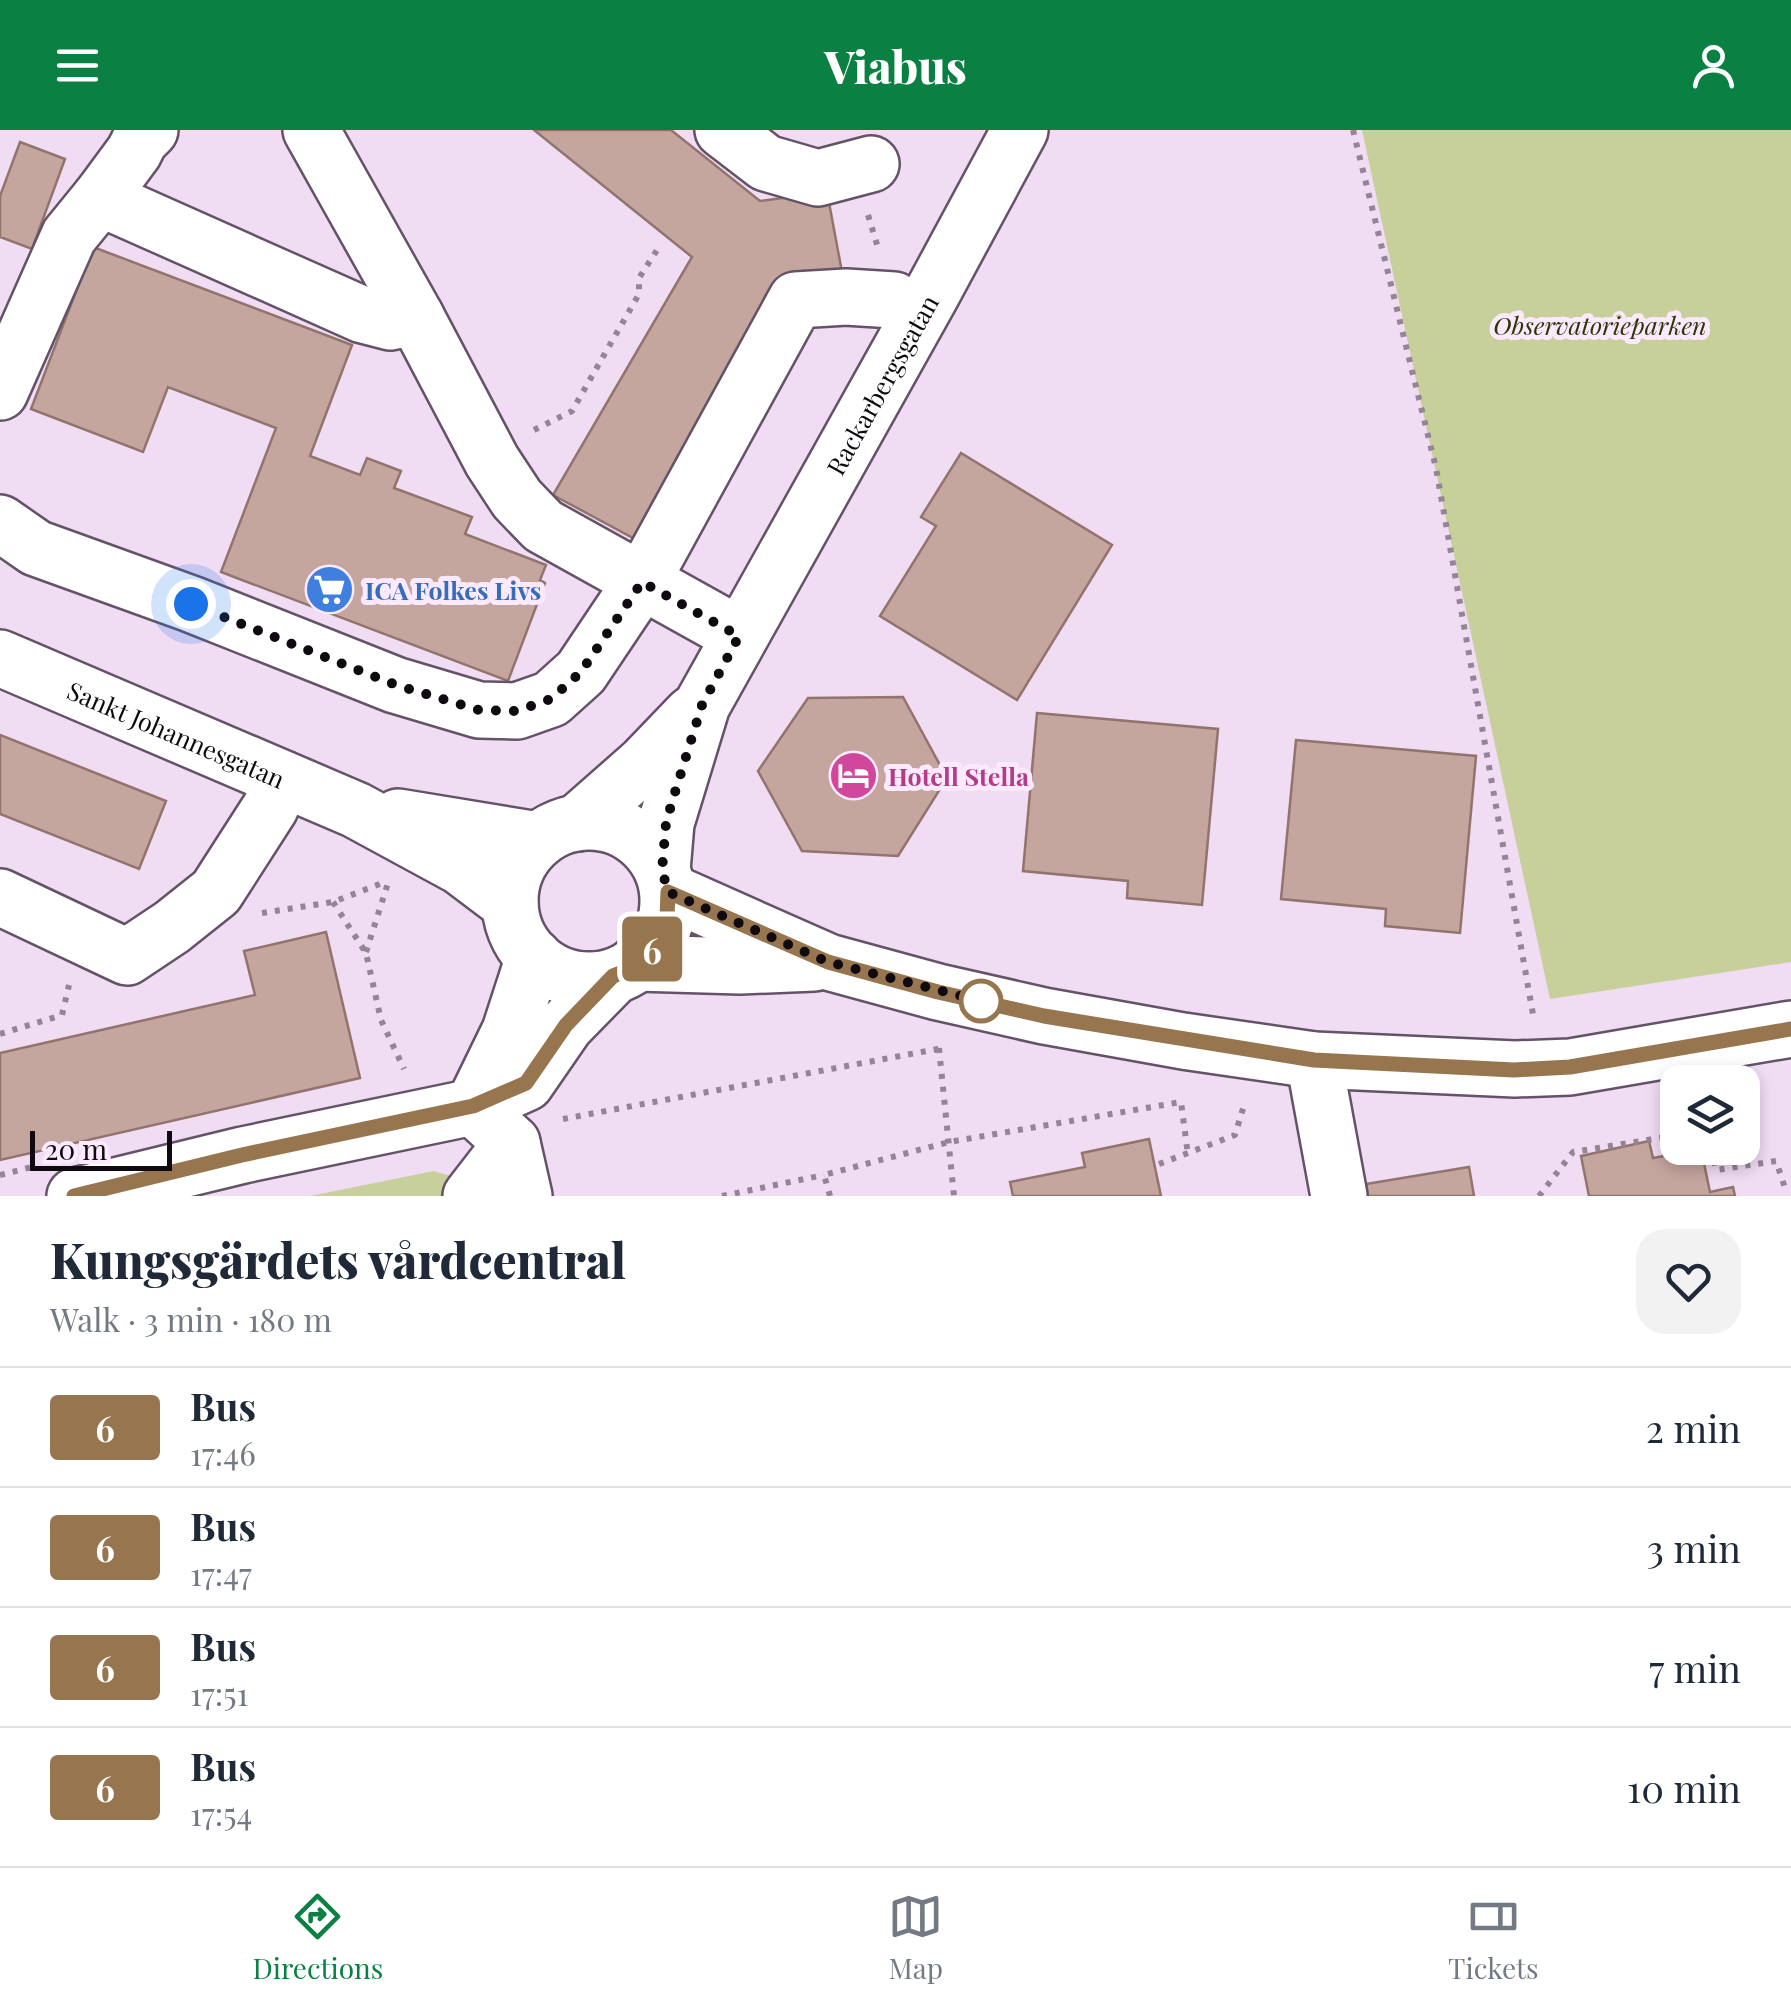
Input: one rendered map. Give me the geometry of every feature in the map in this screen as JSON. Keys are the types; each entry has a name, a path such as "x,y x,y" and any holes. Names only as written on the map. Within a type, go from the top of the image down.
{"street":[{"path":"312,130 488,453 517,499 543,526 739,636"},
{"path":"723,130 766,163 818,178 862,166"},
{"name":"Rackarbergsgatan","path":"665,881 666,823 702,705 907,308 1020,130"},
{"path":"1,388 69,236 100,198 129,137"},
{"path":"100,198 363,315 390,322 416,317"},
{"path":"0,524 36,548 396,685 479,710 517,711 551,699 581,672 642,582 796,300 846,297 907,308"},
{"name":"Sankt Johannesgatan","path":"0,658 356,810 461,867 510,904"},
{"name":"Rackarbergsgatan","path":"558,832 644,764 702,705"},
{"path":"0,897 127,957 216,892 284,779"},
{"name":"Sankt Johannesgatan","path":"356,810 558,832"},
{"path":"56,1181 242,1155 473,1106 526,1083 566,1025 625,970 650,952 667,918 665,881 648,847 630,833 605,823 558,832 520,862 510,904 518,935 534,957 559,974 586,980 625,970 828,962"},
{"path":"665,881 828,962 1044,1016 1314,1060 1514,1070 1570,1067 1791,1030"},
{"path":"473,1106 510,1031 534,957"},
{"path":"1314,1060 1339,1196"},
{"path":"473,1106 534,1131"},
{"path":"472,1196 534,1131"},
{"path":"524,1196 534,1131"}],"path":[{"path":"1354,130 1436,468 1535,1026"},
{"path":"862,166 907,308"},
{"path":"488,453 572,410 639,294 639,278 658,247"},
{"path":"366,953 392,872"},
{"path":"261,913 332,902 388,882"},
{"path":"332,902 366,953 381,1020 410,1082"},
{"path":"0,1034 62,1015 83,936"},
{"path":"534,1131 956,1046"},
{"path":"940,1048 954,1196"},
{"path":"1159,1164 1235,1135 1248,1091"},
{"path":"722,1196 824,1175 949,1142 1180,1102 1188,1154"},
{"path":"1538,1196 1574,1152 1660,1138"},
{"path":"1760,1163 1776,1161 1786,1191"},
{"path":"1715,1165 1716,1170 1749,1165"},
{"path":"0,1175 56,1181"},
{"path":"824,1175 830,1196"}],"green space":[{"name":"Observatorieparken","path":"1362,130 1791,130 1791,962 1550,999"},
{"path":"434,1171 477,1184 481,1196 310,1196"}],"building":[{"path":"534,130 671,130 760,201 827,192 842,272 775,281 633,538 553,495 692,257"},
{"path":"20,142 65,159 32,249 0,237 0,196"},
{"path":"93,247 352,345 310,456 360,475 367,458 401,471 394,488 472,517 465,534 546,565 540,580 545,583 508,681 221,572 276,428 168,387 143,452 31,409"},
{"path":"961,453 1112,545 1017,700 880,616 936,526 921,517"},
{"name":"Hotell Stella","path":"903,697 947,778 898,856 802,851 758,771 808,698"},
{"path":"1037,713 1218,729 1202,905 1127,898 1128,881 1023,871"},
{"path":"0,735 166,801 139,869 0,814"},
{"path":"1296,740 1476,756 1460,933 1385,926 1386,909 1281,899"},
{"path":"326,932 360,1078 0,1160 0,1053 255,995 244,951"},
{"path":"1149,1139 1161,1196 1013,1196 1010,1182 1085,1167 1082,1153"},
{"path":"1649,1141 1653,1158 1660,1157 1660,1165 1704,1165 1710,1192 1733,1187 1735,1196 1589,1196 1581,1156"},
{"path":"1469,1167 1474,1196 1368,1196 1366,1184"}],"bus line":[{"name":"6","path":"74,1196 242,1155 473,1106 526,1083 566,1025 613,976 628,970 650,952 667,918 668,892 828,962 938,992 1044,1016 1314,1060 1514,1070 1570,1067 1791,1029"}],"place":[{"name":"ICA Folkes Livs","path":"330,589"},
{"name":"Hotell Stella","path":"853,775"}],"route":[{"path":"191,604 396,685 479,710 517,711 551,699 581,672 642,582 739,636 702,705 666,823 662,870 668,892 828,962 981,1001"}]}
